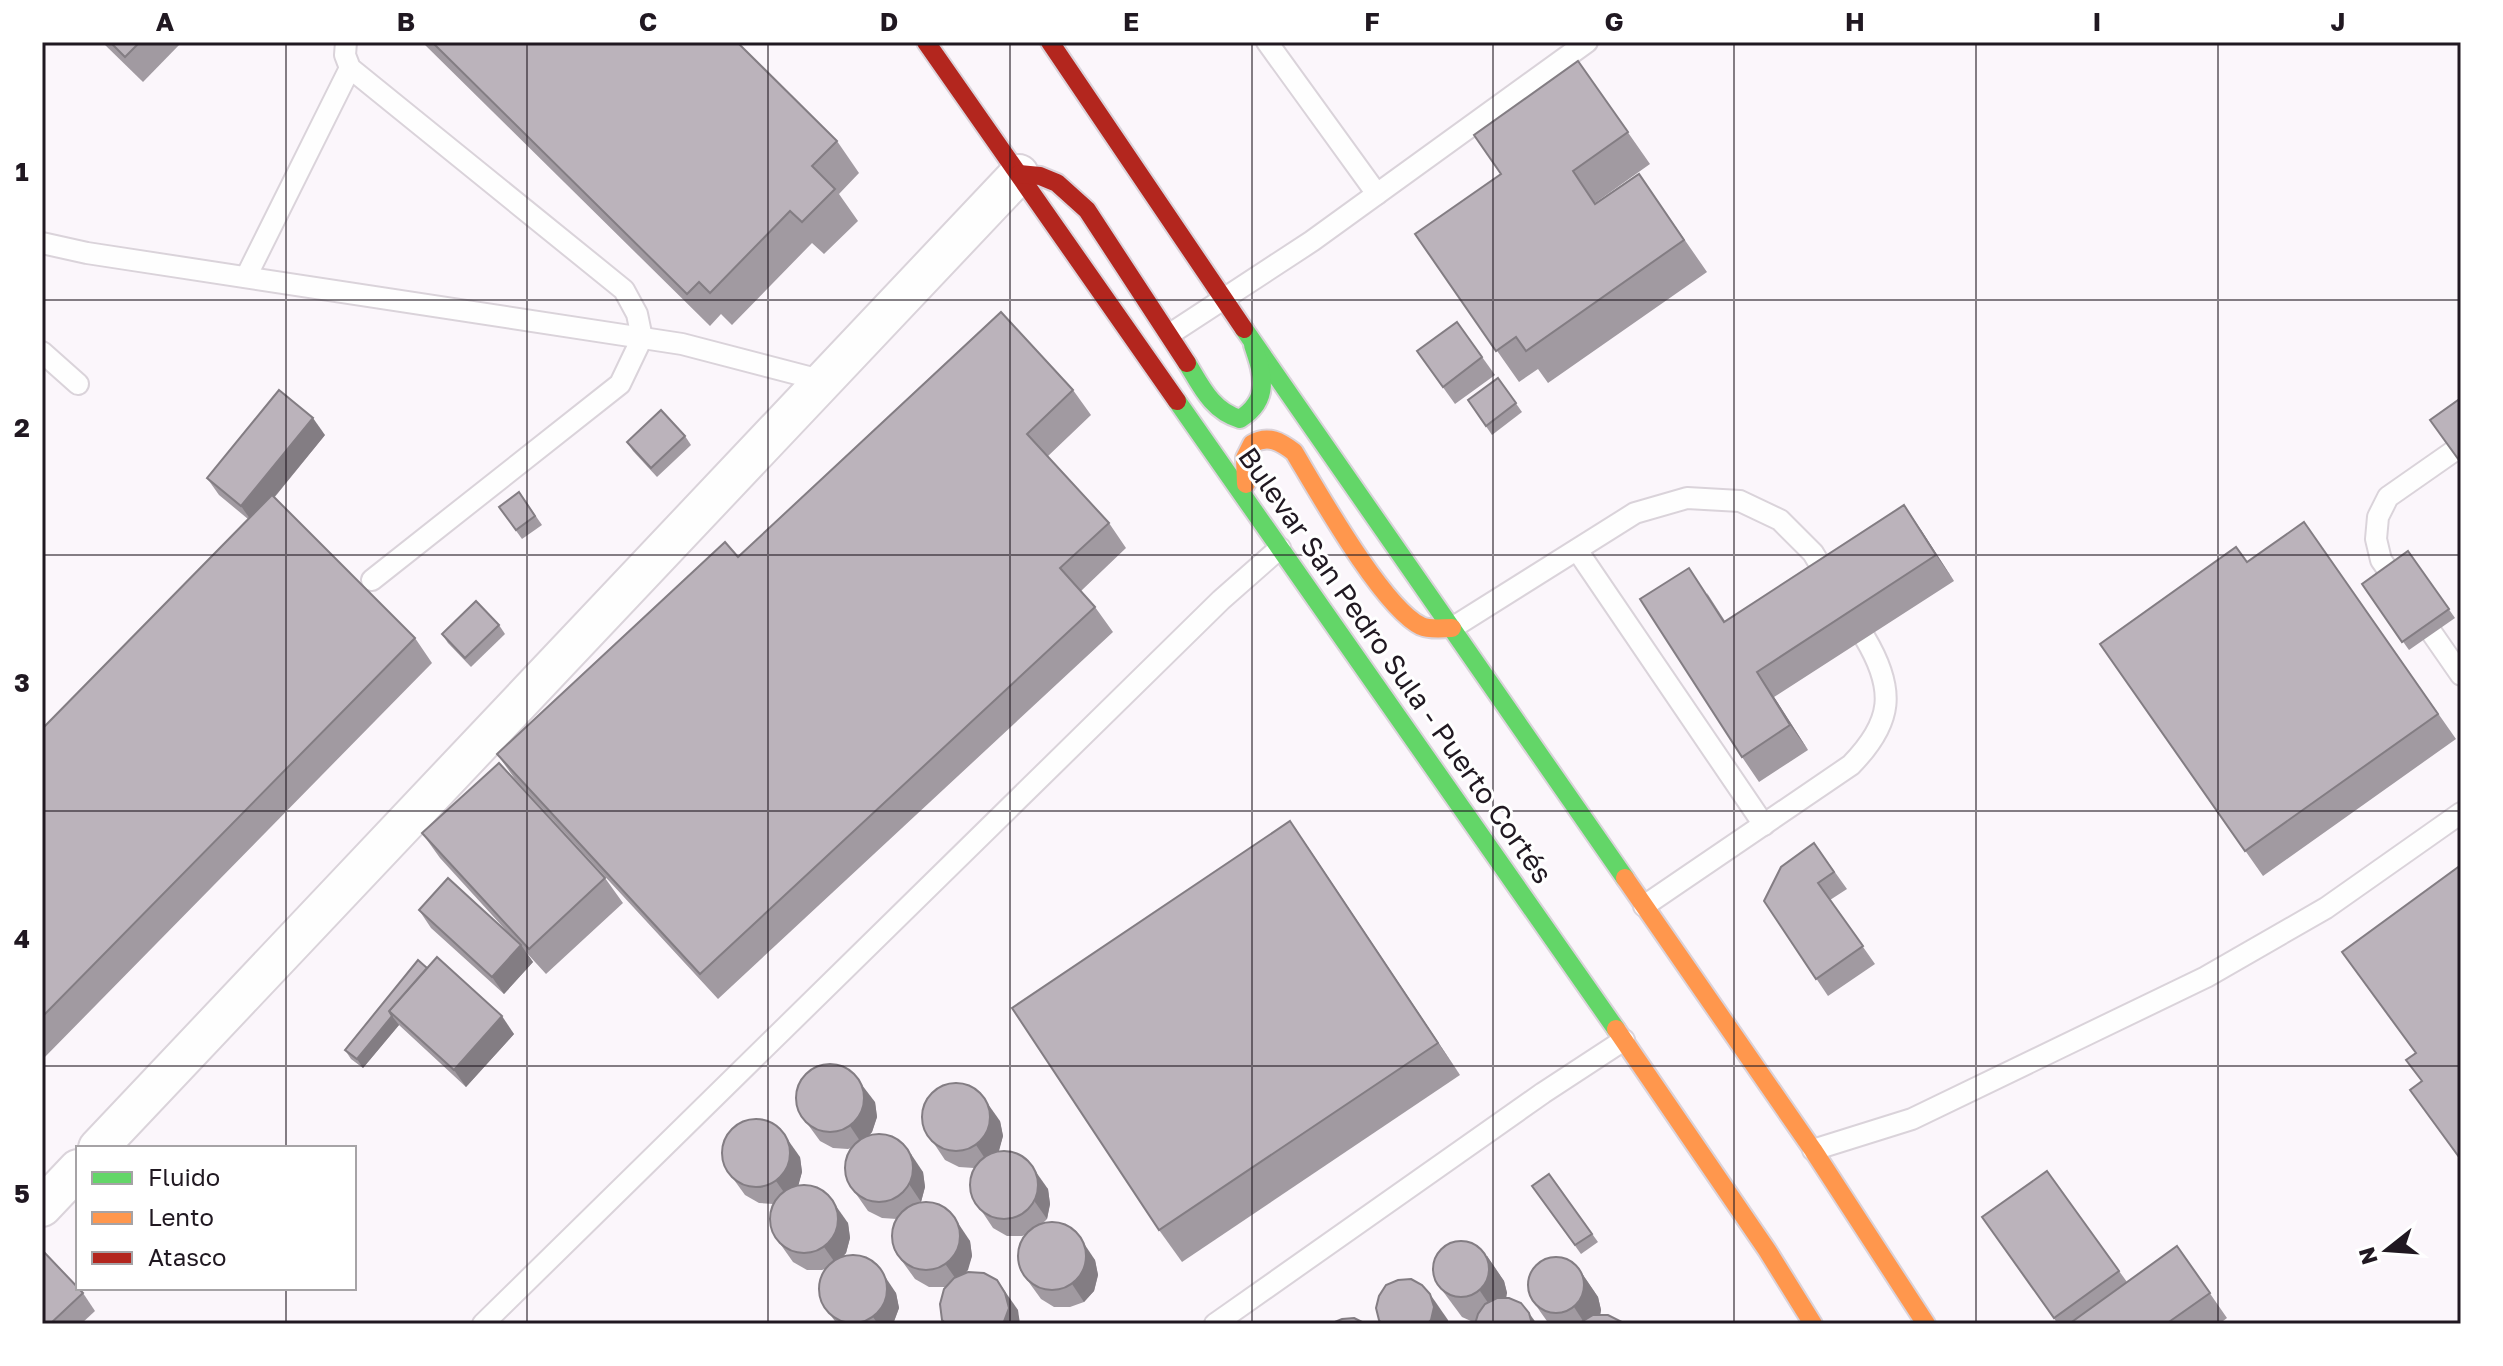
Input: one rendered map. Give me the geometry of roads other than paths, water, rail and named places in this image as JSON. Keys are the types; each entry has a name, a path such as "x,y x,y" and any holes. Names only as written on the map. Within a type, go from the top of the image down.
{"highway":[{"name":"Bulevar San Pedro Sula - Puerto Cortés","path":"926,42 1624,1040 1767,1250 1813,1324"},
{"path":"1050,42 1224,299 1813,1150 1926,1324"},
{"path":"1019,174 1058,182 1073,194 1170,334 1209,399 1226,415 1240,419 1254,412 1261,396 1262,380 1249,334"},
{"path":"1260,518 1244,476 1243,458 1251,445 1265,439 1278,441 1294,452 1378,582 1399,607 1422,626 1452,628"}],"street":[{"path":"100,1146 1019,174"},
{"path":"42,1207 76,1171"}],"lane":[{"path":"346,42 345,55 350,68 624,290 637,314 642,338 620,384 372,580"},
{"path":"1267,42 1377,194"},
{"path":"1170,334 1312,241 1587,42"},
{"path":"246,277 350,68"},
{"path":"42,243 87,253 682,344 824,381"},
{"path":"42,352 78,384"},
{"path":"2461,446 2388,497 2378,517 2376,539 2381,560 2461,675"},
{"path":"1452,628 1635,513 1687,498 1740,501 1780,520 1813,553 1834,587"},
{"path":"483,1324 1221,600 1280,548"},
{"path":"1577,550 1764,825"},
{"path":"1644,906 1851,765 1871,744 1884,719 1886,690 1879,661 1865,638"},
{"path":"1813,1150 1912,1119 2206,977 2326,908 2461,813"},
{"path":"1215,1324 1543,1093 1624,1040"}]}
